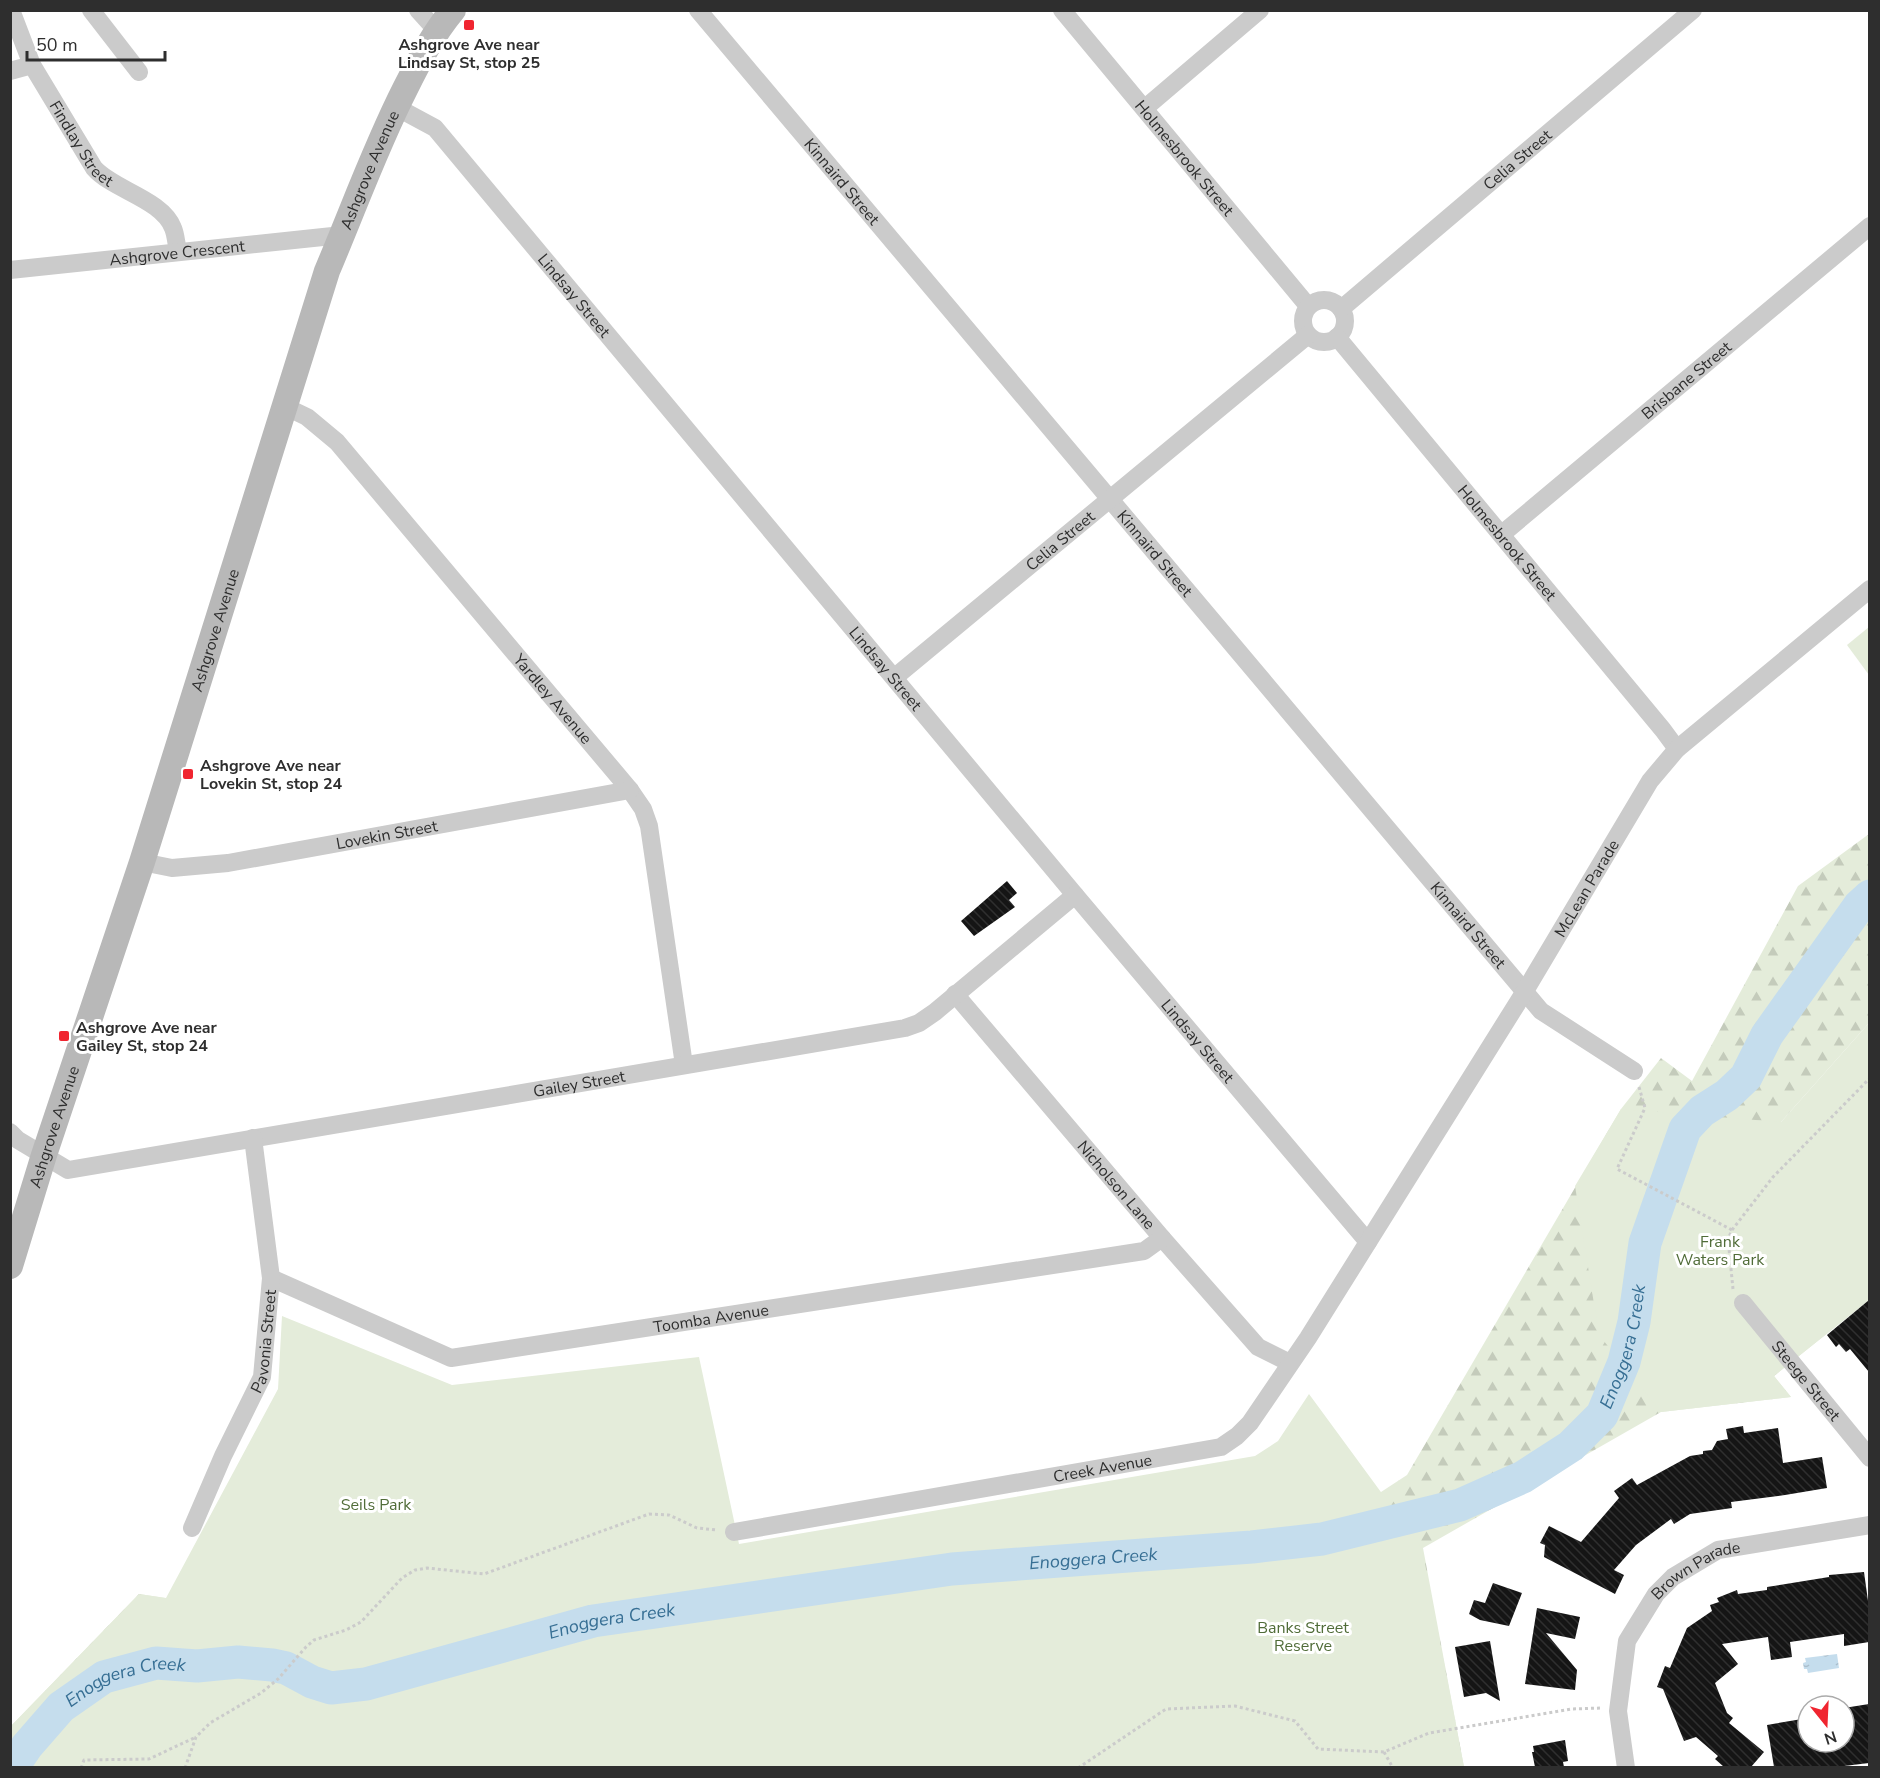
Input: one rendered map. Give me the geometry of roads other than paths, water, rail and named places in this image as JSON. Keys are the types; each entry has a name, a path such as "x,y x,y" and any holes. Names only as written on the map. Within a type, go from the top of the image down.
{"main road":[{"name":"Ashgrove Avenue","path":"10,1266 44,1155 142,861 327,271 396,107 425,50 453,10"}],"street":[{"name":"Findlay Street","path":"11,10 32,65 94,168 159,211 173,226 178,251"},
{"path":"91,10 139,72"},
{"path":"418,10 437,31"},
{"name":"Kinnaird Street","path":"698,10 1541,1011 1634,1071"},
{"name":"Holmesbrook Street","path":"1062,10 1308,306"},
{"path":"1145,108 1260,10"},
{"name":"Celia Street","path":"1341,309 1694,10"},
{"path":"10,71 32,65"},
{"name":"Lindsay Street","path":"396,107 435,128 1075,895 1368,1242"},
{"name":"Brisbane Street","path":"1502,534 1869,226"},
{"name":"Ashgrove Crescent","path":"10,270 342,235"},
{"path":"1325,300 1332,301 1341,309 1345,318 1337,337 1324,342 1308,335 1303,321 1308,306 1325,300"},
{"name":"Celia Street","path":"895,677 1308,335"},
{"name":"Holmesbrook Street","path":"1337,337 1502,534 1677,749"},
{"name":"Yardley Avenue","path":"284,406 307,417 337,442 643,808 648,826 684,1065"},
{"name":"McLean Parade","path":"1368,1242 1524,991 1650,781 1677,749 1869,589"},
{"name":"Lovekin Street","path":"142,861 172,868 228,863 630,790"},
{"name":"Gailey Street","path":"44,1155 68,1170 905,1028 927,1017 1075,895"},
{"name":"Nicholson Lane","path":"955,994 1162,1238 1258,1347 1290,1363"},
{"path":"10,1132 18,1140 44,1155"},
{"name":"Pavonia Street","path":"192,1528 223,1456 262,1377 271,1278 253,1138"},
{"name":"Toomba Avenue","path":"271,1278 451,1358 1144,1251 1162,1238"},
{"name":"Creek Avenue","path":"734,1532 1221,1446 1238,1437 1250,1423 1308,1338 1368,1242"},
{"name":"Steege Street","path":"1743,1303 1869,1458"},
{"name":"Brown Parade","path":"1626,1767 1619,1714 1627,1641 1656,1594 1673,1577 1718,1550 1869,1525"},
{"path":"1626,1767 1631,1767"}],"water":[{"path":"1837,1654 1839,1668 1808,1673 1807,1669 1804,1669 1805,1658"}],"waterway":[{"name":"Enoggera Creek","path":"12,1768 27,1746 61,1707 104,1677 156,1663 197,1666 238,1662 272,1665 286,1668 312,1682 331,1688 366,1684 593,1621 952,1569 1252,1547 1322,1539 1460,1505 1523,1477 1571,1446 1602,1415 1624,1362 1634,1322 1645,1243 1685,1129 1702,1111 1727,1095 1746,1077 1767,1035 1859,906 1870,896"}],"place":[{"name":"Ashgrove Ave near Lindsay St, stop 25","path":"469,25"},
{"name":"Ashgrove Ave near Lovekin St, stop 24","path":"188,774"},
{"name":"Ashgrove Ave near Gailey St, stop 24","path":"64,1036"}],"park label":[{"name":"Frank Waters Park","path":"1720,1250"},
{"name":"Seils Park","path":"376,1504"},
{"name":"Banks Street Reserve","path":"1303,1636"}]}
